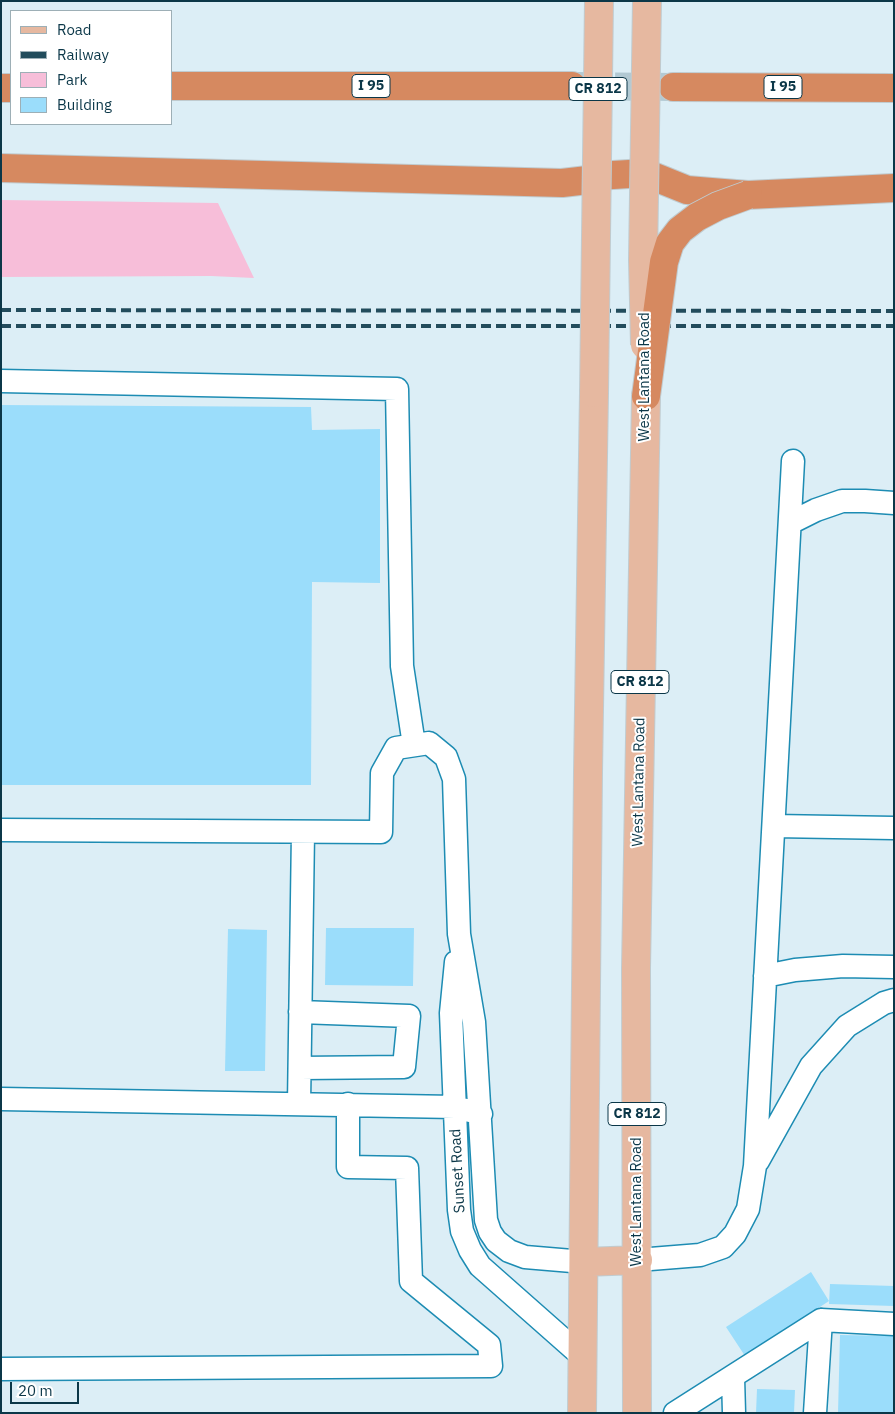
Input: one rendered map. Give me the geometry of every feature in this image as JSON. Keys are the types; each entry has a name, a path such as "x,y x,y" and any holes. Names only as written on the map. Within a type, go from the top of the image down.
{"highway":[{"name":"I 95","path":"172,86 572,86"},
{"name":"I 95","path":"673,87 894,88"},
{"path":"1,168 562,183 588,180 597,176 644,173 687,190 748,195 894,188"},
{"path":"646,396 664,262 670,243 680,230 697,217 713,208 748,195"}],"main road":[{"name":"CR 812","path":"582,1413 588,772 599,1"},
{"name":"West Lantana Road","path":"637,1413 636,958 646,396 643,260 647,1"},
{"path":"584,1262 638,1260"}],"street":[{"path":"1,381 396,389 402,666 414,745 396,748 382,773 381,832 1,830"},
{"path":"638,1260 700,1255 724,1247 736,1234 748,1209 755,1166 793,461"},
{"path":"790,523 816,510 842,501 894,504"},
{"name":"Sunset Road","path":"414,745 429,743 446,757 454,779 459,934 452,1013 459,1210 462,1231 470,1250 480,1266 583,1357"},
{"path":"774,826 894,828"},
{"path":"299,1104 303,832"},
{"name":"Sunset Road","path":"459,934 474,1022 486,1220 490,1232 496,1241 509,1251 525,1258 584,1262"},
{"path":"766,976 795,970 843,966 894,967"},
{"path":"755,1166 811,1066 847,1026 884,1003 894,1000"},
{"path":"300,1012 409,1016 404,1067 300,1068"},
{"path":"1,1099 455,1107 481,1114"},
{"path":"1,1369 491,1366 489,1345 410,1281 407,1168 348,1167 348,1104"},
{"path":"675,1413 820,1320 894,1324"},
{"path":"815,1413 820,1320"},
{"path":"733,1377 734,1413"}],"green space":[{"path":"1,200 218,203 254,278 211,276 1,277"}],"building":[{"path":"1,405 311,407 312,430 380,429 380,583 312,582 311,785 1,785"},
{"path":"326,928 414,928 413,986 325,985"},
{"path":"228,929 267,930 265,1071 225,1071"},
{"path":"811,1272 829,1301 745,1356 726,1327"},
{"path":"830,1284 894,1286 894,1306 829,1304"},
{"path":"840,1335 894,1336 894,1413 838,1413"},
{"path":"757,1389 795,1390 794,1413 756,1413"}],"tunnel":[{"path":"573,86 670,87"}],"railway":[{"path":"1,310 894,311"},
{"path":"1,326 894,326"}]}
